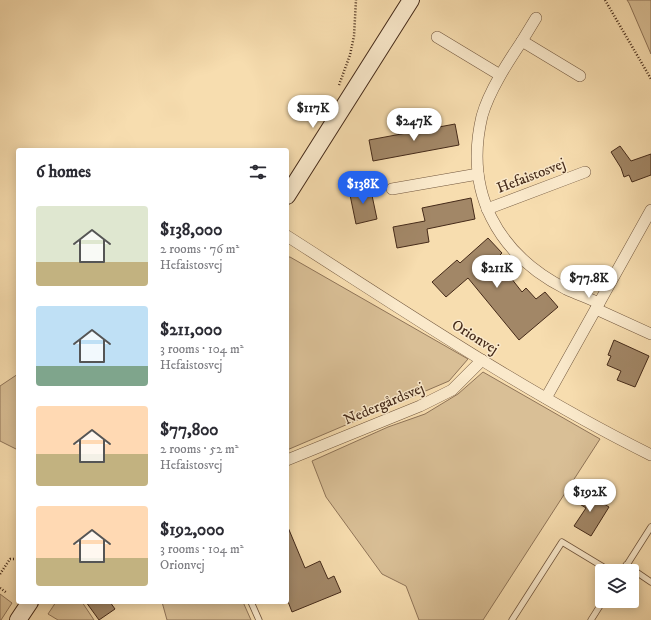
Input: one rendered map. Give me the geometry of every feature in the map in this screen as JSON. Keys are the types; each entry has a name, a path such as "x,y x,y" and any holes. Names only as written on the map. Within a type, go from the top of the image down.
{"street":[{"path":"289,193 411,0"},
{"name":"Hefaistosvej","path":"536,18 500,75 482,115 477,147 478,174 481,194 499,231 510,247 537,270 565,288 651,334"},
{"path":"436,37 500,75"},
{"path":"522,41 580,76"},
{"name":"Hefaistosvej","path":"487,209 585,172"},
{"name":"Hefaistosvej","path":"392,189 478,174"},
{"path":"546,398 651,210"},
{"name":"Orionvej","path":"289,237 482,360 597,428 651,455"},
{"name":"Nedergårdsvej","path":"289,459 420,406 452,390 482,360"},
{"path":"18,620 29,604"}],"lane":[{"path":"627,564 650,531"},
{"path":"512,620 562,542 598,564"},
{"path":"639,574 651,582"},
{"path":"252,604 259,620"},
{"path":"591,620 599,608"}],"path":[{"path":"337,88 350,55 354,36 356,0"},
{"path":"605,0 651,80"},
{"path":"0,574 10,559 16,559"},
{"path":"0,588 7,593"}],"shaded area":[{"path":"627,0 651,0 651,54 629,3"},
{"path":"289,257 468,359 449,381 289,449"},
{"path":"483,372 600,439 483,620 419,620 406,586 382,574 326,497 312,461 388,427 425,414 458,394"},
{"path":"16,375 16,449 0,441 0,386"},
{"path":"0,594 12,603 1,620 0,620"},
{"path":"55,604 83,604 94,620 58,620 48,614"},
{"path":"163,604 244,604 251,620 167,620"}],"building":[{"path":"455,124 459,145 373,161 369,140"},
{"path":"620,146 631,161 651,154 651,175 632,182 629,175 624,177 621,168 611,152"},
{"path":"370,186 377,219 356,224 349,190"},
{"path":"471,198 475,219 427,229 429,242 397,248 393,227 425,221 422,208"},
{"path":"488,238 502,253 496,259 522,292 526,288 536,299 545,292 558,307 519,340 468,278 446,297 432,282 457,260 460,263"},
{"path":"614,340 649,356 635,387 617,380 621,371 607,365 611,356 608,355"},
{"path":"582,490 609,507 591,536 574,526 586,508 575,501"},
{"path":"289,530 305,568 320,561 328,579 334,576 341,592 292,612 289,604"},
{"path":"87,604 111,604 115,609 99,620"}]}
